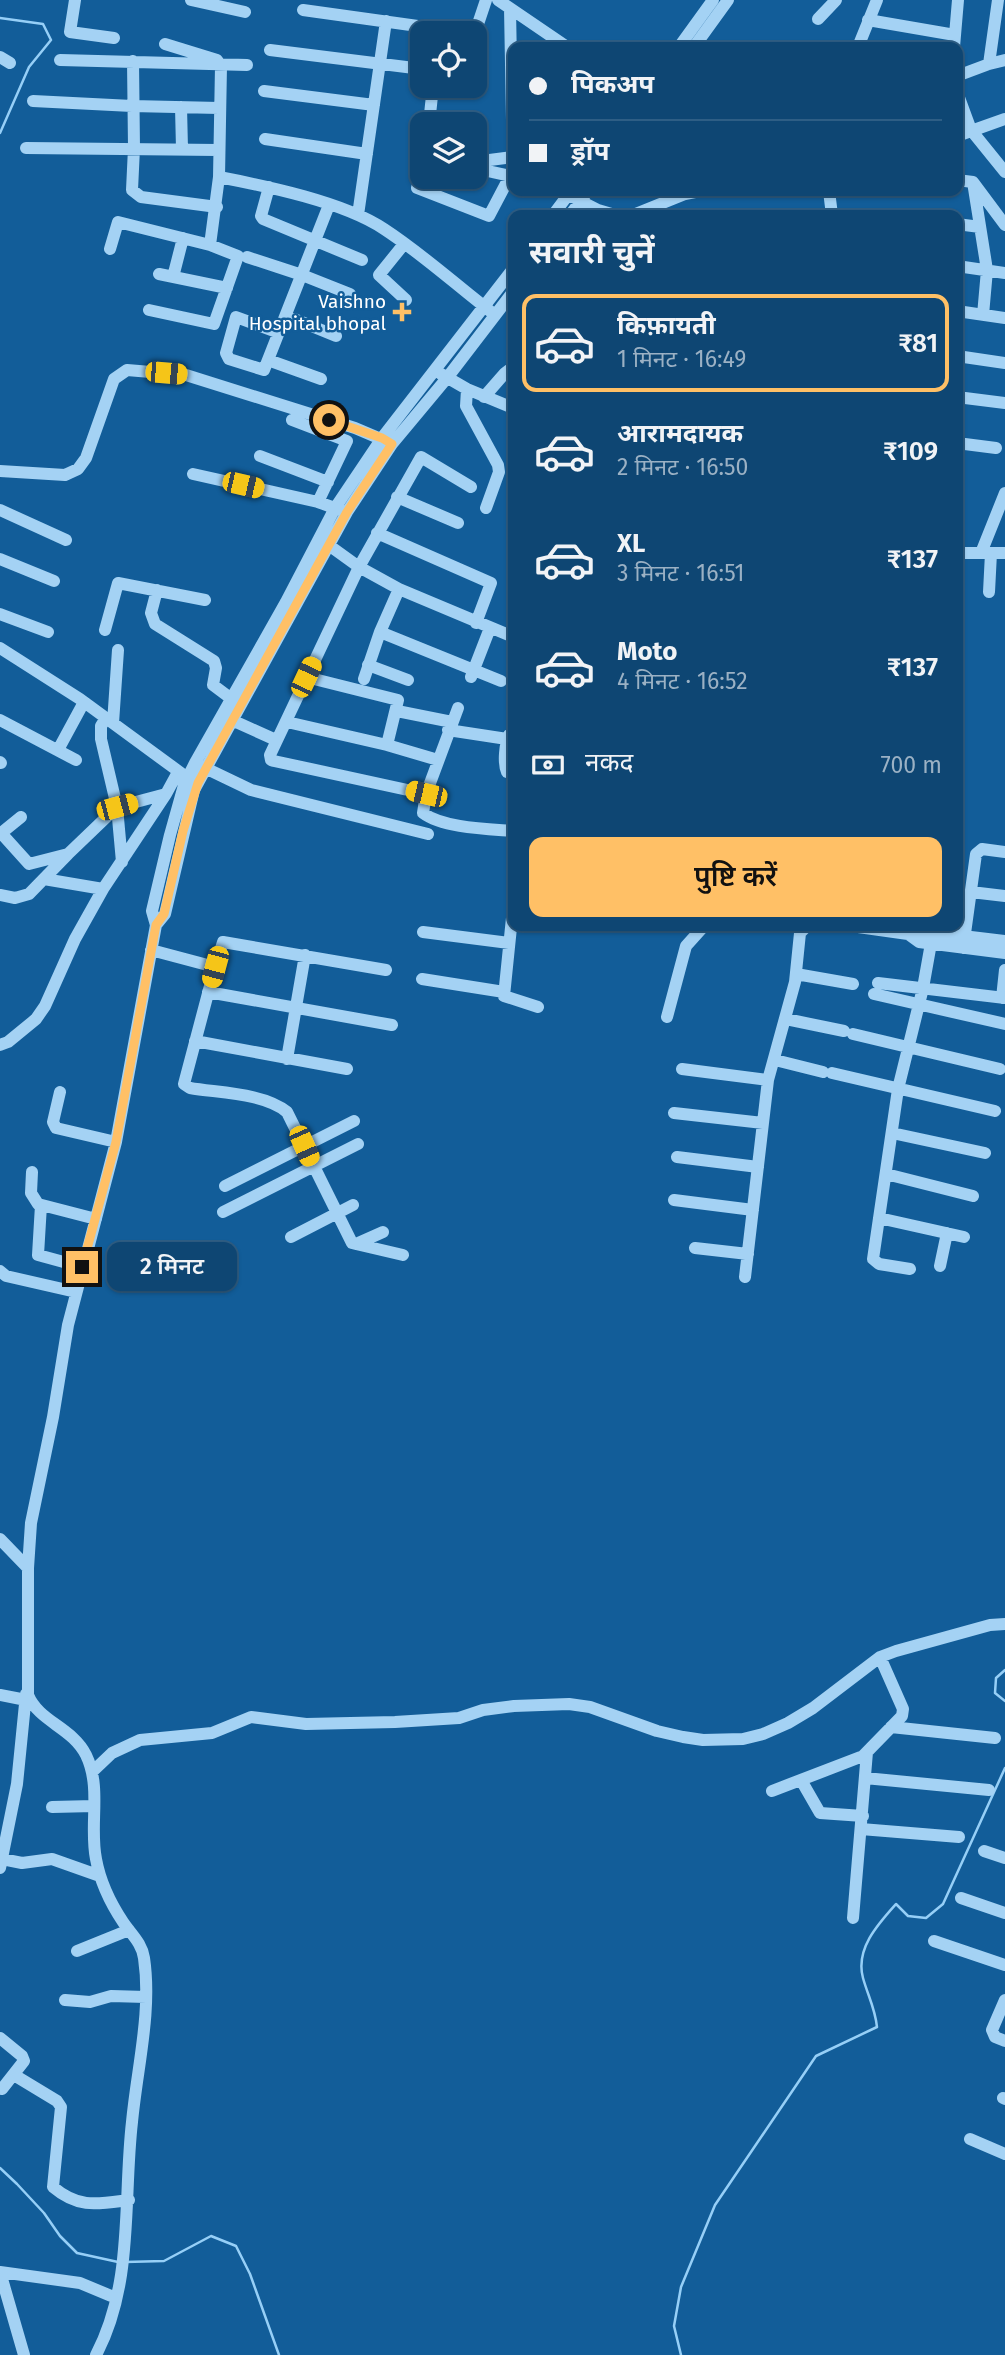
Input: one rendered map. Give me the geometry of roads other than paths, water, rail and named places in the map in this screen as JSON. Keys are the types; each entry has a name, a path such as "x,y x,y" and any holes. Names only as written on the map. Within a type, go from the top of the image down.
{"street":[{"path":"75,0 70,32 114,38"},
{"path":"479,21 486,0"},
{"path":"498,0 560,42"},
{"path":"683,42 713,0"},
{"path":"698,42 728,0"},
{"path":"818,19 836,0"},
{"path":"860,42 877,0"},
{"path":"868,20 954,41 958,0"},
{"path":"989,64 998,0"},
{"path":"196,1 245,12"},
{"path":"510,8 511,42"},
{"path":"303,10 410,25"},
{"path":"358,215 386,21"},
{"path":"165,44 217,60 221,66 219,177 210,245"},
{"path":"270,50 410,68"},
{"path":"60,60 247,65"},
{"path":"963,74 1005,60"},
{"path":"133,61 132,190 141,197 217,206"},
{"path":"264,91 374,105"},
{"path":"33,101 219,107"},
{"path":"181,107 182,149"},
{"path":"963,108 971,130 1005,172"},
{"path":"963,133 1005,119"},
{"path":"265,139 367,154"},
{"path":"26,148 218,150"},
{"path":"487,160 508,158"},
{"path":"487,171 508,175"},
{"path":"219,177 269,187 358,215 404,244 495,315"},
{"path":"420,189 489,216 508,181"},
{"path":"963,181 973,182 1005,225"},
{"path":"973,182 987,270 983,315"},
{"path":"269,187 261,216 263,219 362,260"},
{"path":"558,210 572,196"},
{"path":"578,196 605,210"},
{"path":"647,210 686,196"},
{"path":"279,333 236,317 226,353 229,359 264,370 287,316 329,205"},
{"path":"110,248 118,222 210,245 238,256 215,322 211,325 149,310"},
{"path":"963,225 981,227"},
{"path":"173,277 183,238"},
{"path":"404,244 379,275 405,300"},
{"path":"247,257 350,294"},
{"path":"963,267 1005,273"},
{"path":"159,274 227,288"},
{"path":"0,1045 22,1031 40,1013 75,939 103,889 166,794 188,778 200,765 341,510 435,371 508,276"},
{"path":"387,441 447,378 508,298"},
{"path":"963,311 1005,318"},
{"path":"287,316 336,336"},
{"path":"963,357 1005,363"},
{"path":"268,360 321,379"},
{"path":"1,474 65,475 78,469 86,458 114,379 127,370 186,375 387,441"},
{"path":"435,371 467,389 508,406"},
{"path":"484,397 508,371"},
{"path":"467,389 466,406 499,465 499,472 485,508"},
{"path":"963,398 1005,403"},
{"path":"292,421 347,441 317,502"},
{"path":"963,444 996,448"},
{"path":"261,456 328,482"},
{"path":"426,794 274,761 270,755 359,567 422,457 471,487"},
{"path":"193,474 317,502 341,510"},
{"path":"989,592 986,553 999,519 1005,493"},
{"path":"397,497 458,523"},
{"path":"0,510 66,540"},
{"path":"377,533 491,583 476,623"},
{"path":"325,542 359,567 399,589 508,635"},
{"path":"964,553 1005,553"},
{"path":"0,559 54,581"},
{"path":"105,630 118,583 205,600"},
{"path":"364,679 380,632 399,589"},
{"path":"157,590 151,613 153,621 214,661 216,668 213,685 236,703"},
{"path":"0,614 48,632"},
{"path":"472,673 491,628"},
{"path":"380,632 472,673 501,681"},
{"path":"0,648 84,702 188,778"},
{"path":"118,650 110,720 100,730 117,807 122,862"},
{"path":"368,665 408,680"},
{"path":"306,677 398,700 387,745"},
{"path":"58,750 84,702"},
{"path":"458,708 426,794 423,813 430,818 456,824 508,830"},
{"path":"397,711 450,726 508,737"},
{"path":"227,718 276,740"},
{"path":"0,720 76,760"},
{"path":"286,722 387,745 438,760"},
{"path":"508,749 505,767 508,772"},
{"path":"200,765 261,793 428,834"},
{"path":"105,2355 106,2337 124,2254 131,2125 146,1997 144,1958 137,1940 107,1894 100,1876 93,1844 92,1772 86,1755 70,1734 38,1712 28,1695 28,1568 31,1523 53,1417 68,1325 116,1142 156,925 152,911 170,835 188,778"},
{"path":"0,895 23,897 117,807 166,794"},
{"path":"21,817 1,834 29,863 68,853"},
{"path":"964,942 978,851 984,849 1005,852"},
{"path":"44,879 103,889"},
{"path":"971,892 1005,896"},
{"path":"510,931 504,996 538,1007"},
{"path":"667,1017 683,952 699,931"},
{"path":"745,1278 768,1080 786,1018 802,931"},
{"path":"887,931 908,934 921,931 932,938 964,942 1005,953"},
{"path":"423,932 509,943"},
{"path":"910,1269 879,1264 873,1259 898,1089 923,988 932,938"},
{"path":"386,970 227,941 221,945 184,1079 185,1087 263,1099 281,1106 287,1112 348,1238 356,1244 403,1255"},
{"path":"964,942 1005,941"},
{"path":"151,950 215,967"},
{"path":"287,1059 305,955"},
{"path":"1005,970 1004,998 923,988 876,988 918,1004 1005,1024"},
{"path":"796,974 853,984"},
{"path":"422,979 504,992"},
{"path":"208,992 392,1025"},
{"path":"786,1018 1000,1069"},
{"path":"195,1041 347,1069"},
{"path":"775,1060 995,1111"},
{"path":"682,1069 768,1080"},
{"path":"60,1092 53,1122 56,1128 116,1142"},
{"path":"674,1113 763,1123"},
{"path":"225,1186 354,1121"},
{"path":"892,1133 985,1153"},
{"path":"223,1212 358,1144"},
{"path":"677,1157 758,1167"},
{"path":"32,1172 30,1193 34,1202 96,1219"},
{"path":"886,1174 973,1196"},
{"path":"674,1200 753,1210"},
{"path":"41,1205 38,1255 82,1267"},
{"path":"291,1237 354,1205"},
{"path":"879,1218 964,1237"},
{"path":"356,1244 383,1232"},
{"path":"940,1266 947,1233"},
{"path":"695,1248 748,1254"},
{"path":"0,1270 6,1276 76,1292"},
{"path":"0,1539 28,1568"},
{"path":"92,1772 112,1753 140,1740 212,1733 251,1717 306,1724 395,1722 458,1718 483,1710 507,1707 569,1704 590,1707 657,1731 683,1737 703,1740 743,1739 788,1723 813,1708 880,1657 990,1625 1005,1624"},
{"path":"772,1791 863,1756 902,1717 904,1709 880,1657"},
{"path":"28,1683 17,1784 5,1817 1,1864 52,1859 100,1876"},
{"path":"0,1695 26,1700"},
{"path":"891,1727 995,1738"},
{"path":"853,1918 867,1752"},
{"path":"865,1778 989,1790"},
{"path":"801,1780 820,1813 959,1837"},
{"path":"52,1807 94,1806"},
{"path":"984,1851 1005,1858"},
{"path":"961,1898 1005,1913"},
{"path":"77,1951 129,1930"},
{"path":"934,1941 1005,1965"},
{"path":"65,2000 90,2002 111,1996 146,1997"},
{"path":"1005,2000 992,2030 995,2037 1005,2041"},
{"path":"0,2038 24,2058 23,2065 2,2089"},
{"path":"14,2075 57,2101 61,2107 53,2187 78,2202 89,2205 129,2200"},
{"path":"970,2140 1005,2154"},
{"path":"24,2355 0,2272 80,2283 116,2298"},
{"path":"96,2355 106,2337"}],"waterway":[{"path":"0,18 43,24 51,40 29,67 0,133"},
{"path":"1005,1670 996,1678 995,1693 1005,1701"},
{"path":"681,2355 674,2326 681,2287 715,2205 816,2056 877,2027 861,1967 865,1947 896,1904 908,1916 926,1918 943,1904 1005,1768"},
{"path":"0,2168 44,2213 60,2236 77,2253 118,2262"},
{"path":"125,2262 164,2261 211,2236 236,2246 250,2274 279,2355"}],"place":[{"name":"Vaishno Hospital bhopal","path":"402,312"}]}
